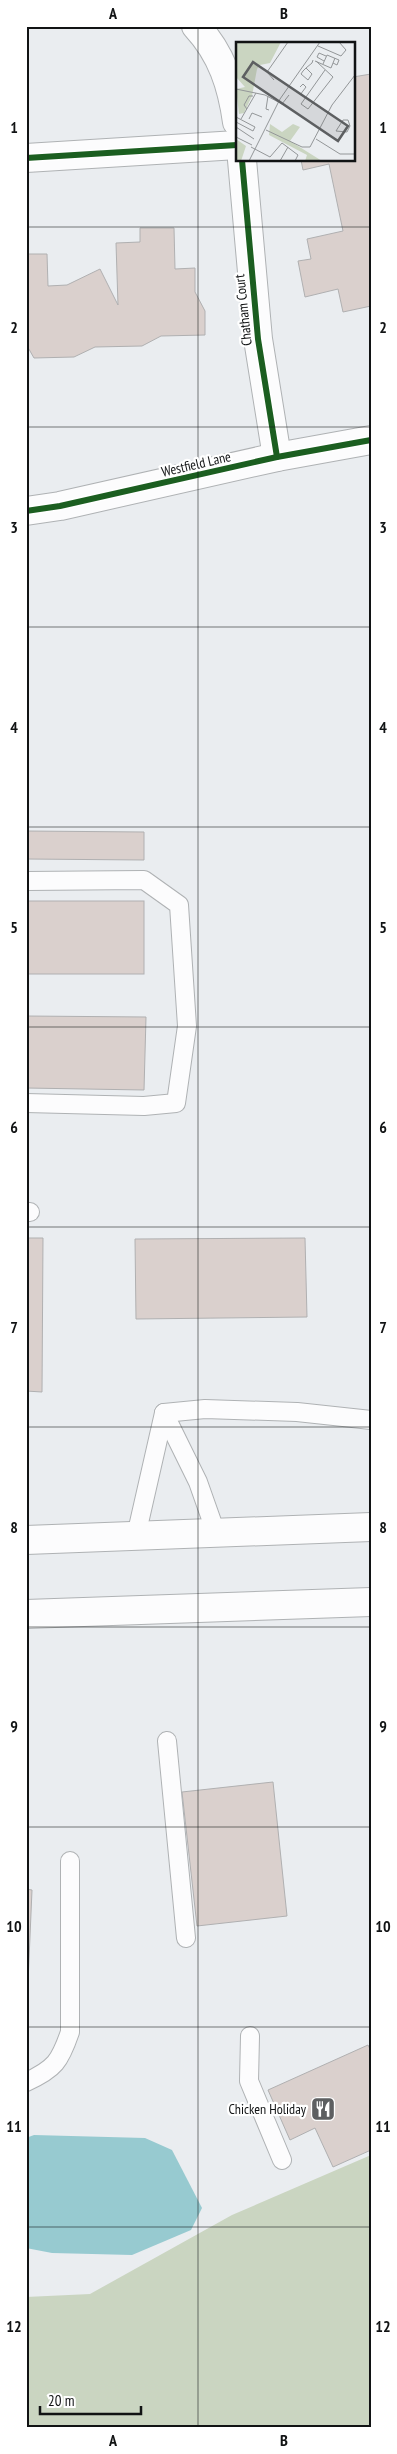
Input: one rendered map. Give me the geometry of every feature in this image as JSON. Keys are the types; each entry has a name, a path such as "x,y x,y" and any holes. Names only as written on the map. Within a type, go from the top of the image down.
{"main road":[{"path":"196,26 219,57 232,91 236,116"},
{"path":"26,158 236,145"},
{"name":"Chatham Court","path":"242,161 258,339 277,457"},
{"name":"Westfield Lane","path":"26,511 160,485 277,457 371,440"},
{"path":"26,1540 371,1527"},
{"path":"26,1614 371,1602"}],"lane":[{"path":"26,881 144,880 179,904 187,1026 176,1103 144,1106 26,1103"},
{"path":"164,1413 205,1409 332,1414 371,1420"},
{"path":"164,1413 198,1482 216,1534"},
{"path":"136,1536 164,1413"},
{"path":"167,1741 186,1938"},
{"path":"26,2082 46,2073 62,2055 70,2032 70,1861"},
{"path":"250,2036 249,2081 282,2160"}],"green space":[{"path":"371,2155 371,2428 26,2428 26,2297 90,2294 232,2215"}],"water":[{"path":"34,2135 145,2138 172,2150 202,2208 191,2230 132,2255 52,2253 26,2248 26,2138"}],"building":[{"path":"371,74 371,306 343,312 338,289 305,297 298,261 311,259 307,239 343,231 329,164 303,170 301,161 354,161 354,77"},
{"path":"140,228 174,228 175,269 195,268 195,292 205,311 205,335 161,336 142,346 95,347 74,357 34,358 26,344 26,254 47,254 48,286 67,285 100,269 118,305 116,243 140,242"},
{"path":"26,831 144,832 144,860 26,859"},
{"path":"26,901 144,901 144,974 26,974"},
{"path":"26,1016 146,1017 144,1090 26,1088"},
{"path":"26,1238 43,1238 42,1392 26,1391"},
{"path":"305,1238 307,1317 136,1319 135,1239"},
{"path":"273,1782 287,1916 197,1926 182,1792"},
{"path":"26,1889 32,1890 26,2029"},
{"name":"Chicken Holiday","path":"368,2045 371,2051 371,2150 333,2167 315,2128 290,2140 268,2090"}],"cycle path":[{"path":"26,158 236,145"},
{"path":"242,161 258,339 277,457"},
{"path":"26,511 60,506 277,457 371,440"}],"place":[{"name":"Chicken Holiday","path":"323,2109"}]}
